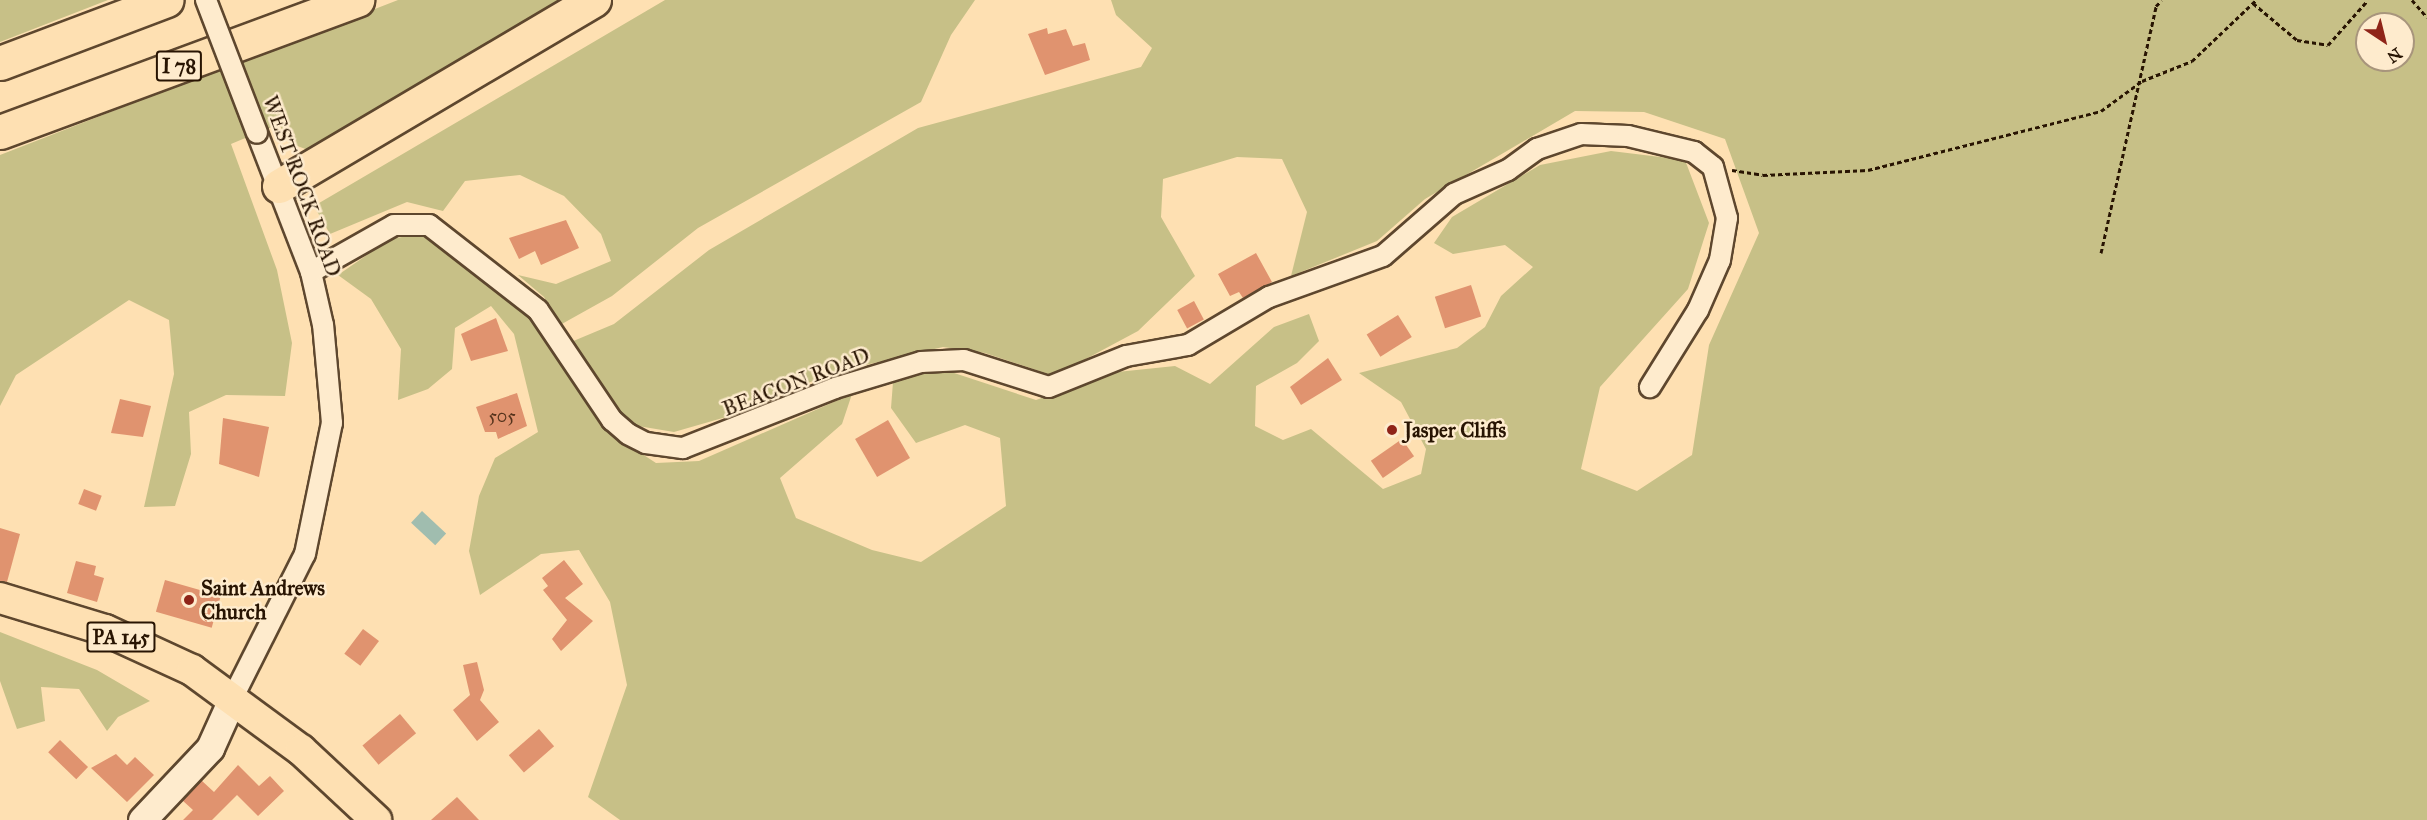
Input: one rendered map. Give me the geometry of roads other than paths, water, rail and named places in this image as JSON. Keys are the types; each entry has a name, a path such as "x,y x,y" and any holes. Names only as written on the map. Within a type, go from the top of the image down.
{"highway":[{"path":"0,63 167,0"},
{"name":"I 78","path":"0,132 357,0"},
{"path":"279,186 594,0"}],"main road":[{"name":"PA 145","path":"0,598 152,650 233,697 376,820"}],"street":[{"name":"WEST ROCK ROAD","path":"206,0 311,272 330,382 327,464 305,554 233,697"},
{"name":"BEACON ROAD","path":"311,272 394,225 429,225 538,310 620,427 646,443 683,448 835,388 921,362 964,360 1048,387 1126,356 1188,345 1269,297 1383,256 1454,194 1508,170 1537,149 1581,134 1628,136 1694,152 1713,167 1727,218 1720,260 1698,310 1650,387"},
{"path":"142,820 210,748 233,697"}],"place":[{"name":"Jasper Cliffs","path":"1392,430"},
{"name":"Saint Andrews Church","path":"189,600"}]}
